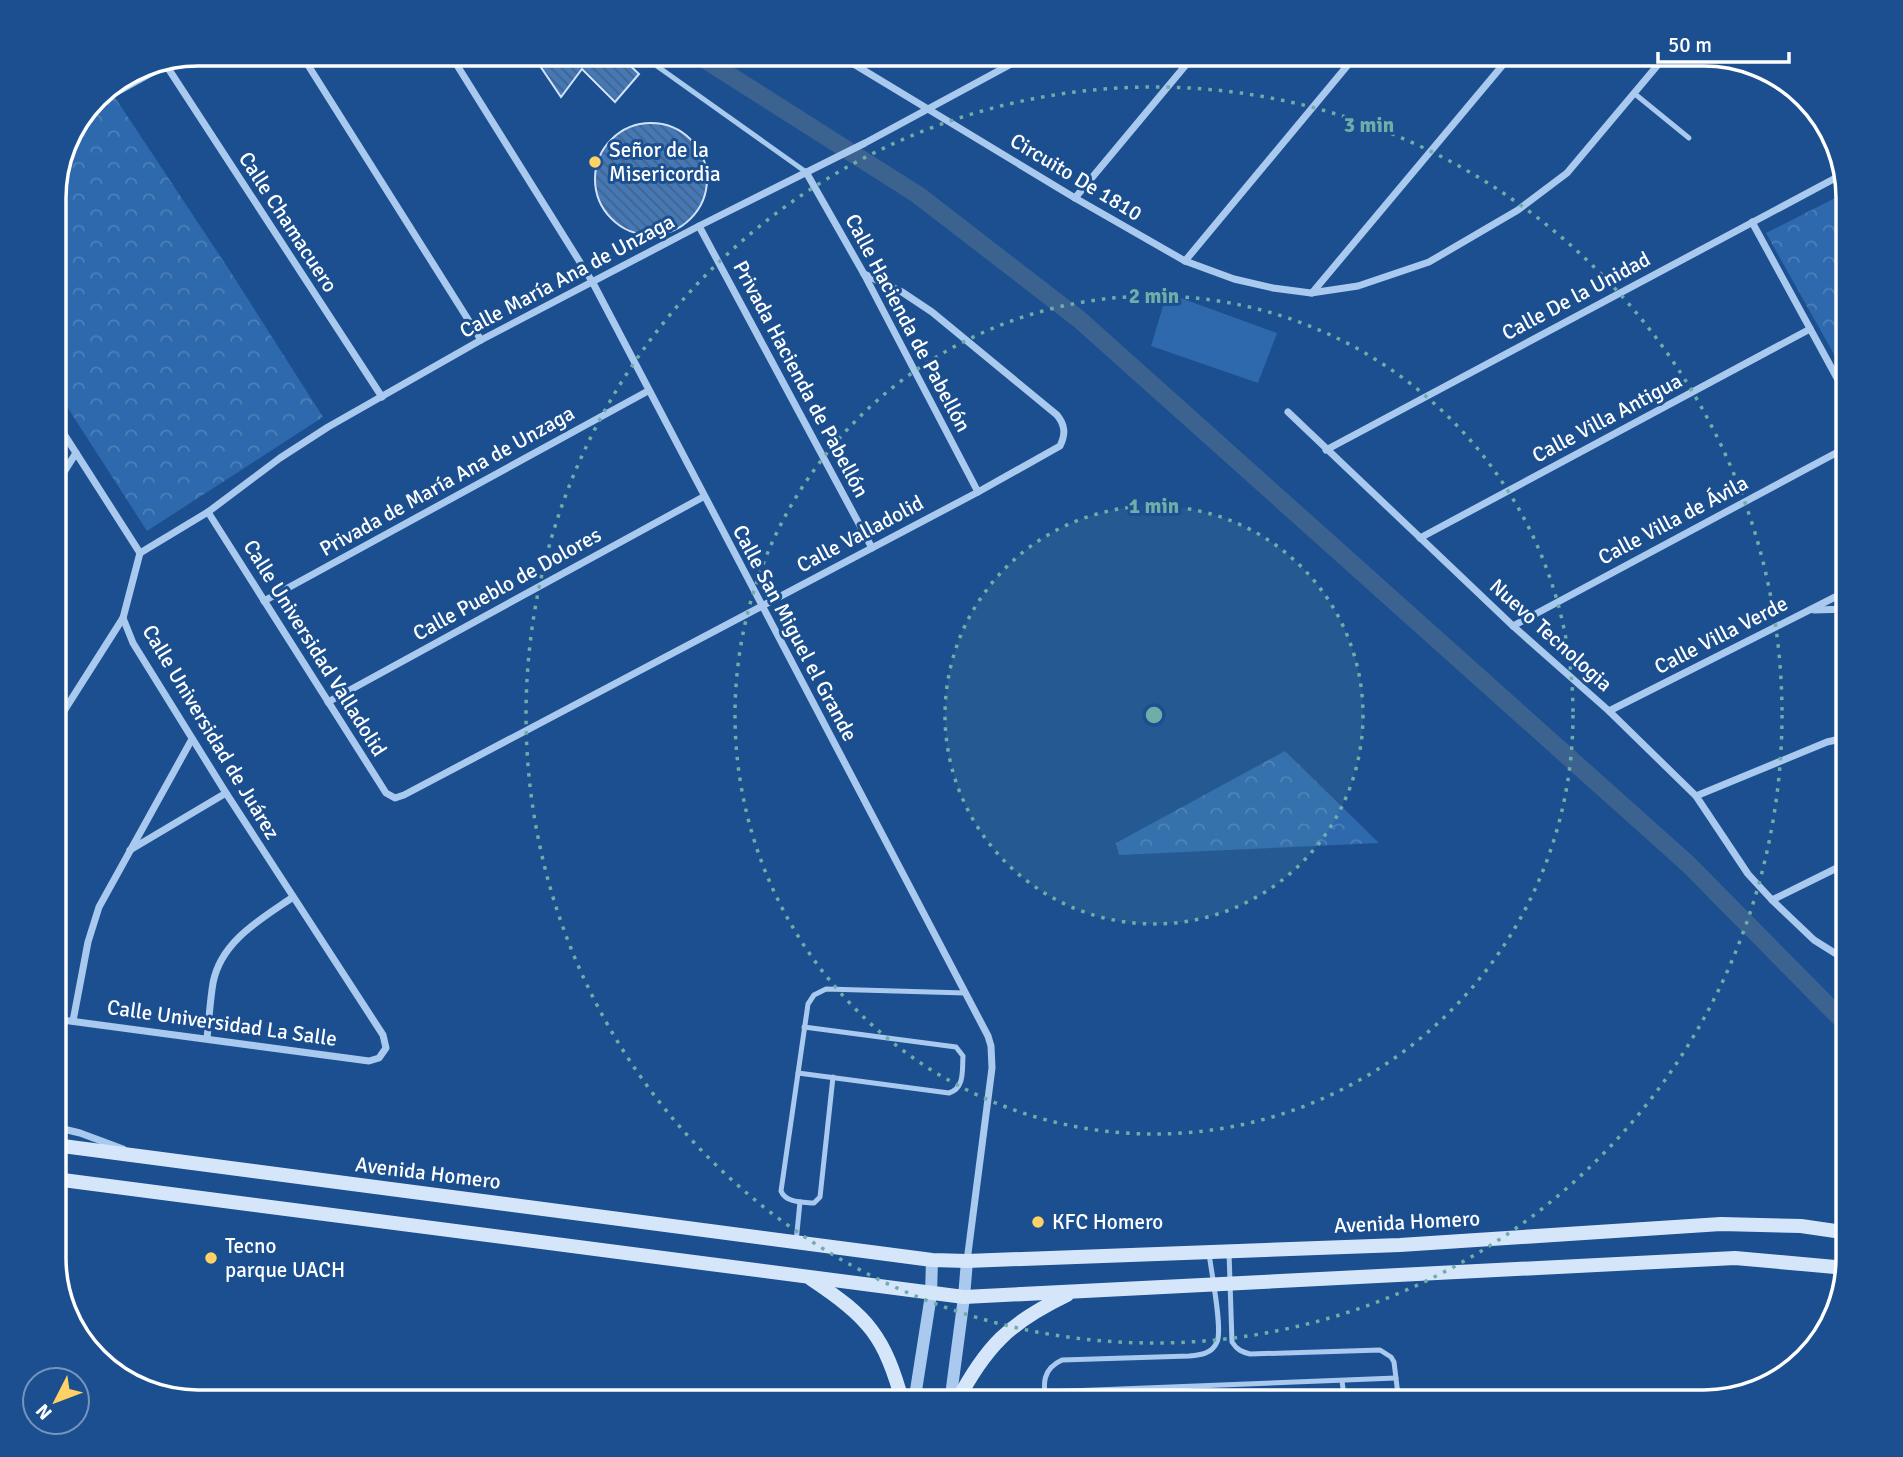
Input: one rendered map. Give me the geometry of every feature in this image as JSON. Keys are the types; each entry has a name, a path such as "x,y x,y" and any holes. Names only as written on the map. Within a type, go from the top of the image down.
{"main road":[{"name":"Avenida Homero","path":"67,1147 796,1242 967,1261 1400,1245 1721,1224 1801,1226 1836,1231"},
{"path":"67,1181 807,1276 931,1295 964,1297 1735,1258 1835,1267"},
{"path":"807,1276 851,1308 870,1326 882,1342 893,1366 899,1390"},
{"path":"964,1390 986,1352 1004,1334 1042,1307 1074,1292"}],"street":[{"path":"309,66 481,340"},
{"name":"Calle San Miguel el Grande","path":"458,66 593,282 760,606 988,1036 992,1055 967,1261"},
{"name":"Circuito De 1810","path":"857,66 1075,198 1185,261 1234,279 1311,293"},
{"name":"Calle María Ana de Unzaga","path":"140,553 208,512 290,452 481,340 930,109 1008,66"},
{"path":"1075,198 1185,66"},
{"path":"1185,261 1347,66"},
{"path":"1311,293 1502,66"},
{"path":"1311,293 1358,286 1429,262 1518,210 1567,173 1657,66"},
{"name":"Calle Chamacuero","path":"169,70 382,397"},
{"name":"Calle Hacienda de Pabellón","path":"806,172 864,274 978,492"},
{"name":"Calle De la Unidad","path":"1326,450 1834,179"},
{"path":"1752,222 1836,376"},
{"name":"Privada Hacienda de Pabellón","path":"699,226 872,548"},
{"name":"Calle Valladolid","path":"396,798 1057,449 1064,434 1061,420 932,312 902,292 864,274"},
{"name":"Calle Villa Antigua","path":"1420,538 1810,329"},
{"name":"Privada de María Ana de Unzaga","path":"264,601 648,391"},
{"name":"Nuevo Tecnologia","path":"1288,412 1513,626 1609,711 1696,796 1748,874 1814,940 1836,954"},
{"path":"67,439 140,553"},
{"path":"67,467 76,453"},
{"name":"Calle Villa de Ávila","path":"1513,626 1836,453"},
{"name":"Calle Pueblo de Dolores","path":"328,702 703,497"},
{"name":"Calle Universidad Valladolid","path":"208,512 386,793 396,798"},
{"name":"Calle Universidad de Juárez","path":"140,553 123,618 138,654 383,1035 386,1042 383,1054"},
{"name":"Calle Villa Verde","path":"1609,711 1836,596"},
{"path":"1809,610 1836,609"},
{"path":"67,706 123,618"},
{"path":"73,1021 88,942 107,890 192,739"},
{"path":"1696,796 1836,741"},
{"path":"129,850 226,793"},
{"path":"1772,900 1836,868"},
{"path":"207,1038 213,981 226,953 246,930 293,897"},
{"name":"Calle Universidad La Salle","path":"67,1020 369,1061 383,1054"},
{"path":"67,1130 144,1157"},
{"path":"916,1390 931,1295 932,1259"},
{"path":"952,1390 967,1261"}],"lane":[{"path":"656,66 806,172"},
{"path":"1635,94 1689,138"},
{"path":"833,1077 820,1197 814,1203 800,1202 783,1196 781,1191 807,1004 811,998 827,989 965,993"},
{"path":"798,1073 950,1093 961,1083 963,1056 956,1047 804,1027"},
{"path":"796,1242 800,1202"},
{"path":"1229,1252 1232,1342 1242,1352 1373,1348 1387,1352 1394,1362 1397,1390"},
{"path":"1044,1390 1045,1374 1051,1366 1062,1360 1208,1353 1218,1341 1209,1253"},
{"path":"1098,1390 1396,1378"},
{"path":"1342,1381 1343,1390"}],"green space":[{"path":"115,97 323,417 147,531 67,407 68,182 80,140 94,118"},
{"path":"1836,198 1836,358 1766,233"},
{"path":"1167,293 1277,333 1258,383 1151,346"},
{"path":"1285,751 1379,843 1119,855 1116,843"}],"building":[{"path":"540,66 631,66 639,74 615,102 582,69 561,97"},
{"path":"651,123 672,127 690,140 703,158 707,179 703,200 690,218 672,231 651,235 630,231 612,218 599,200 595,179 599,158 612,140 630,127"}],"waterway":[{"path":"715,66 918,195 1080,320 1688,864 1836,1014"}],"place":[{"name":"Señor de la Misericordia","path":"595,162"},
{"name":"KFC Homero","path":"1038,1222"},
{"name":"Tecno parque UACH","path":"211,1258"}]}
